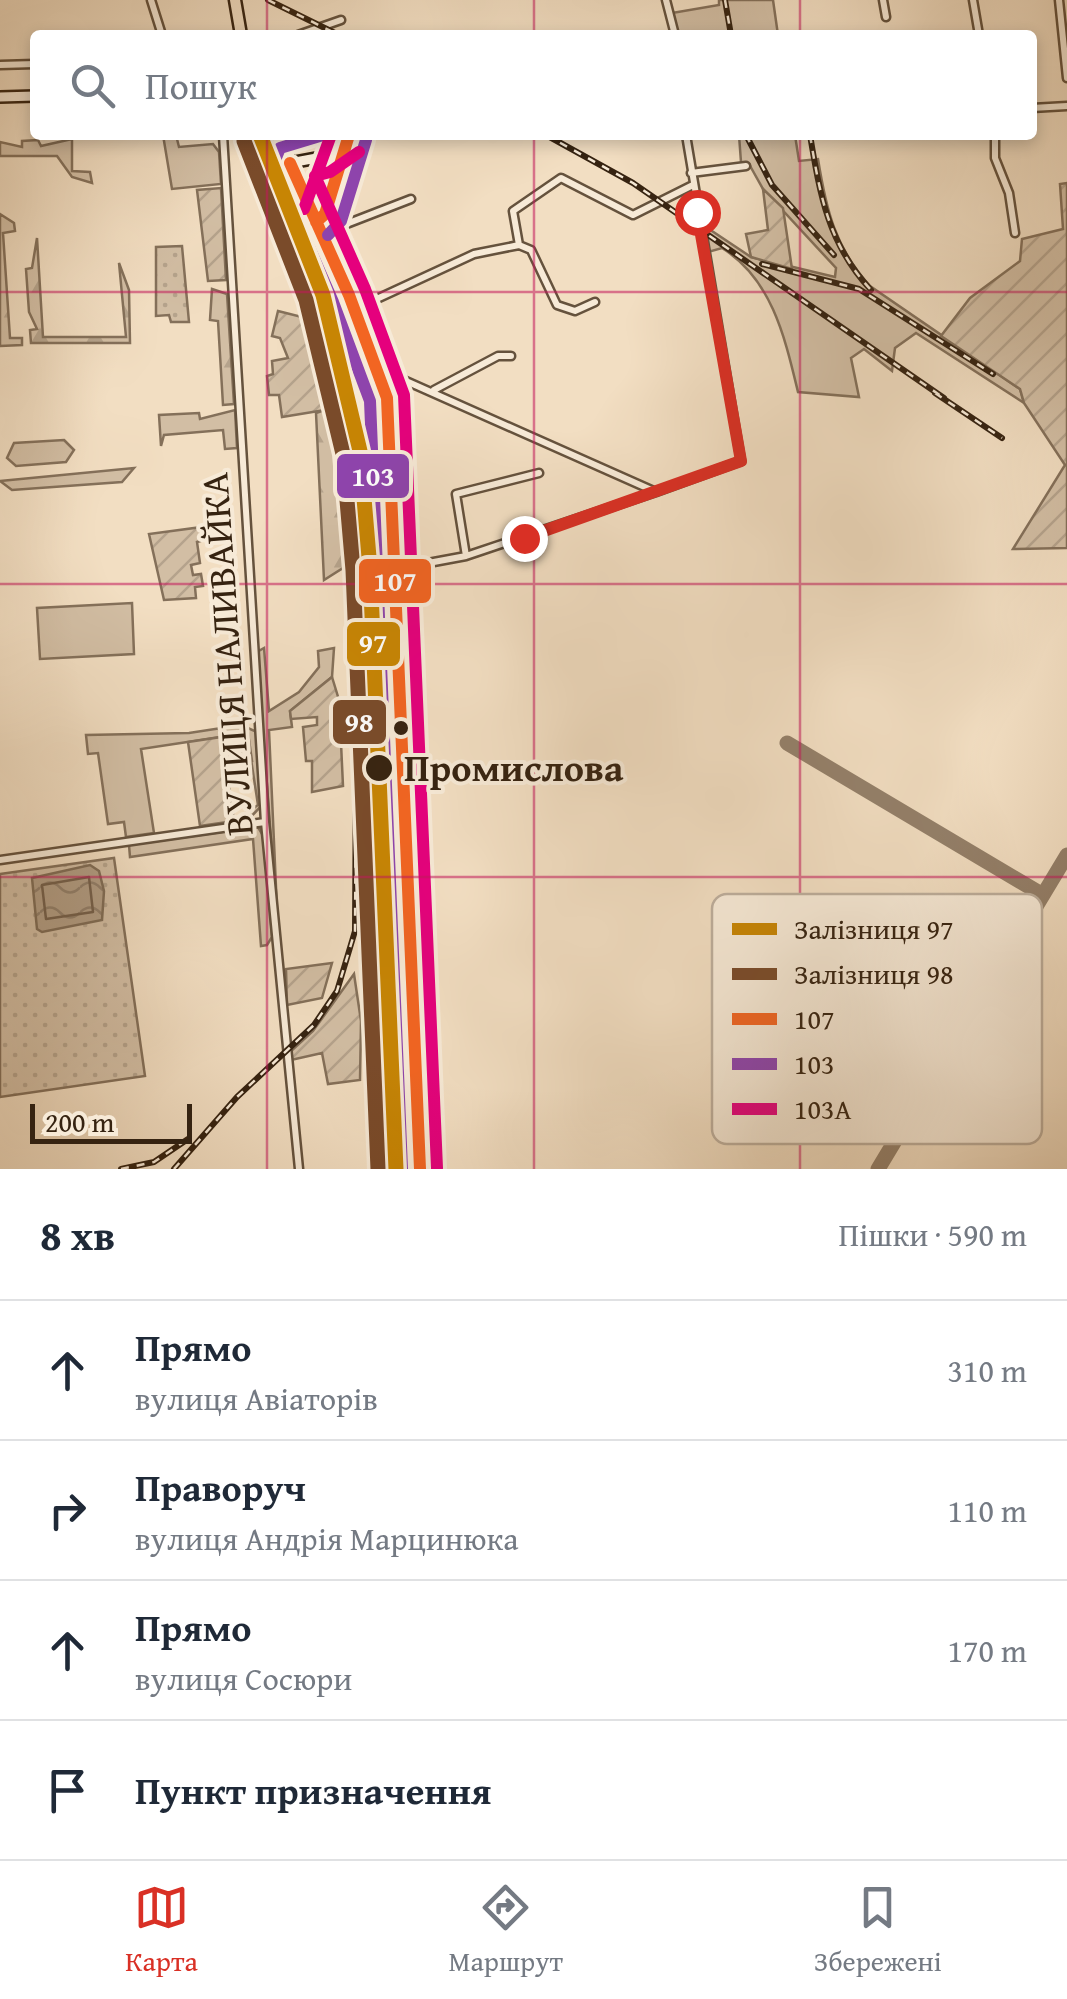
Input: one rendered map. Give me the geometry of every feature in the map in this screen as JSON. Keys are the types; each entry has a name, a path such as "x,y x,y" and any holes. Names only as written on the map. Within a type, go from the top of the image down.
{"main road":[{"path":"235,0 239,30"},
{"path":"0,97 30,96"},
{"path":"280,140 379,369 389,420 420,1169"},
{"path":"290,163 322,157 345,140"},
{"path":"319,227 348,140"}],"street":[{"path":"150,0 160,30"},
{"path":"666,0 674,30"},
{"path":"883,0 886,17"},
{"path":"973,0 978,30"},
{"path":"1059,0 1067,78"},
{"path":"313,30 342,20"},
{"path":"0,65 30,64"},
{"path":"1037,108 1067,106"},
{"name":"ВУЛИЦЯ НАЛИВАЙКА","path":"223,140 264,822 299,1169"},
{"path":"396,569 466,556 741,461 687,140"},
{"path":"996,140 995,158 1009,194 1015,232"},
{"path":"692,173 746,166"},
{"path":"519,245 513,211 561,178 633,215 693,185"},
{"path":"319,227 411,199"},
{"path":"355,310 474,254 519,245 530,250 557,305 575,311 595,302"},
{"path":"432,390 498,356 511,356"},
{"path":"379,369 656,492"},
{"path":"466,556 456,494 539,473"},
{"path":"0,860 264,822"}],"green space":[{"path":"719,0 773,0 777,30 676,30 672,13 719,5"},
{"path":"38,140 41,146 72,140 72,171 90,172 92,183 72,177 57,156 0,156 0,142 22,147 22,141"},
{"path":"164,140 177,140 179,147 213,144 219,152 221,184 172,189"},
{"path":"739,140 796,140 799,161 818,159 840,242 870,286 1020,389 1024,403 916,333 895,348 892,371 864,349 851,358 859,397 798,392 781,331 765,293 739,261 722,248 708,252 698,205 703,204 706,227 751,257 835,277 836,268 763,189 749,164 741,162"},
{"path":"1067,183 1067,548 1013,549 1065,465 1024,403 1020,389 941,336 970,298 1020,261 1022,239 1063,229 1060,184"},
{"path":"221,188 226,280 208,281 197,190"},
{"path":"763,189 783,208 792,269 751,257 746,234 768,230"},
{"path":"0,214 14,223 15,231 3,233 10,338 22,338 22,345 0,346"},
{"path":"37,238 43,337 126,337 119,263 129,290 130,343 31,343 30,330 37,329 29,312 26,269 32,268"},
{"path":"182,246 189,322 171,322 169,315 156,316 156,247"},
{"path":"212,289 227,294 234,404 223,405 218,321 210,320"},
{"path":"278,311 314,320 310,329 325,410 282,417 279,395 269,395 267,376 273,374 272,361 288,358 280,338 272,336"},
{"path":"314,320 342,453 346,566 324,580 316,413 325,410 310,328"},
{"path":"235,410 237,448 225,449 223,430 164,435 161,446 159,415 199,413 200,419"},
{"path":"64,440 74,450 66,462 16,466 7,458 14,443"},
{"path":"134,468 122,482 12,490 0,481"},
{"path":"202,527 204,540 197,542 200,563 191,565 193,575 201,574 203,586 195,587 196,598 164,600 149,534"},
{"path":"132,603 134,654 40,659 37,608"},
{"path":"264,648 269,711 299,692 319,667 318,651 334,648 332,677 290,711 292,727 269,730 278,932 257,652"},
{"path":"332,677 339,700 343,786 312,792 312,761 306,761 303,727 317,725 317,717 291,719 290,711"},
{"path":"395,684 399,763 383,764 379,685"},
{"path":"241,725 257,732 262,805 248,820 234,821 258,805 247,733 141,749 154,833 126,837 124,822 108,824 98,753 88,754 86,735 189,733"},
{"path":"248,733 252,761 226,765 234,821 200,826 188,742"},
{"path":"258,827 265,839 272,937 267,945 261,946 253,839 130,857 129,845"},
{"path":"114,858 145,1076 0,1097 0,874"},
{"path":"332,963 322,998 287,1005 286,969"},
{"path":"354,974 361,1021 360,1080 328,1084 322,1053 291,1060 290,1052 313,1031"}],"water":[{"path":"90,865 99,871 104,891 102,920 42,932 37,929 32,878"}],"taxiway":[{"path":"787,743 1041,894"},
{"path":"1042,897 1067,855"},
{"path":"878,1169 893,1144"}],"railway":[{"path":"268,0 329,30"},
{"path":"725,0 730,30"},
{"path":"555,140 633,183 944,398"},
{"path":"749,140 772,185 834,255"},
{"path":"811,140 822,198 835,237 871,290"},
{"path":"762,264 859,289 993,374"},
{"path":"935,393 1002,438"},
{"path":"174,1169 237,1097 314,1025 337,991 355,931 356,762"},
{"path":"121,1169 154,1162 188,1139"}],"rail line":[{"name":"97","path":"262,140 323,295 360,451 370,569 396,1169"},
{"name":"98","path":"244,141 306,300 343,454 353,570 378,1169"}],"transit line":[{"name":"103","path":"306,140 280,148 273,165 333,302 370,401 402,1169"},
{"name":"103А","path":"304,209 329,140"},
{"name":"107","path":"316,222 325,214 347,140"},
{"name":"103","path":"328,235 341,221 366,140"},
{"name":"103А","path":"359,152 330,172 315,176 365,289 404,395 437,1168"},
{"name":"107","path":"290,163 349,295 387,398 420,1169"}],"place":[{"name":"Промислова","path":"379,768"}],"route":[{"path":"524,538 741,461 697,212"}]}
